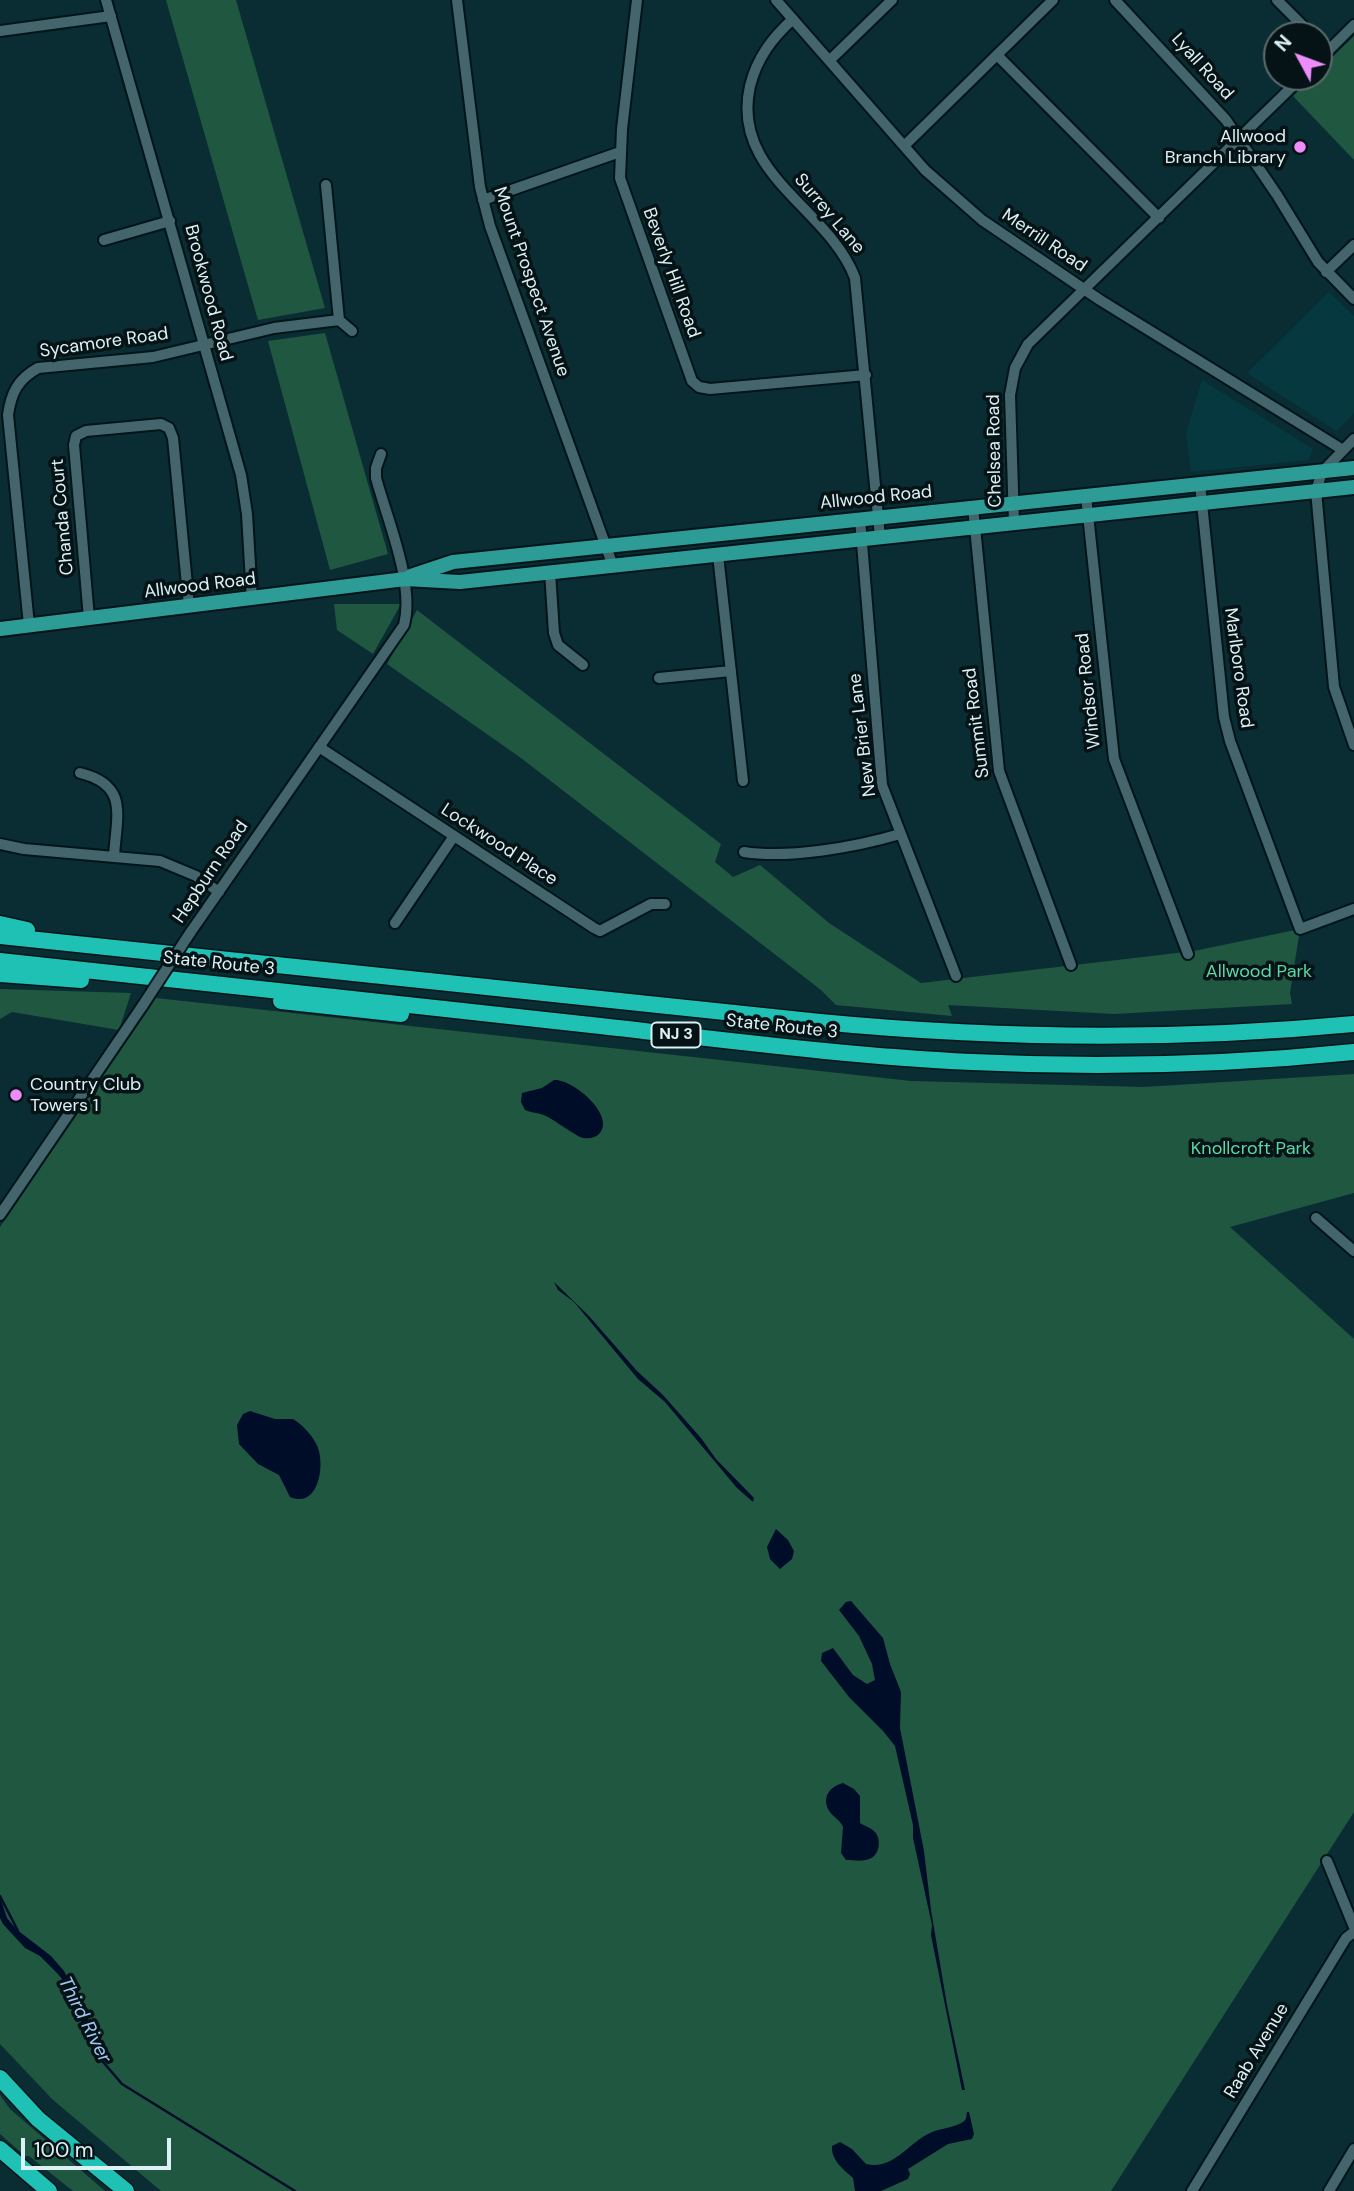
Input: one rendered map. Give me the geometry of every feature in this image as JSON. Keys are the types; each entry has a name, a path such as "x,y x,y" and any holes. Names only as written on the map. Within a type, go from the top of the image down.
{"highway":[{"path":"0,924 91,945"},
{"name":"State Route 3","path":"0,936 820,1022 954,1033 1150,1037 1354,1024"},
{"name":"State Route 3","path":"0,961 836,1052 995,1063 1203,1063 1354,1052"},
{"path":"0,974 114,982 417,1016 551,1021"},
{"path":"0,2078 38,2119 125,2191"},
{"path":"0,2149 49,2191"}],"main road":[{"name":"Allwood Road","path":"405,579 453,562 1354,468"},
{"name":"Allwood Road","path":"0,629 405,579 460,582 1354,487"}],"street":[{"name":"Brookwood Road","path":"106,0 245,491 252,599"},
{"name":"Mount Prospect Avenue","path":"457,0 483,200 490,226 613,566"},
{"name":"Beverly Hill Road","path":"637,0 620,152 620,178 692,381 699,387 710,389 866,375"},
{"name":"Merrill Road","path":"776,0 925,170 982,220 1085,290 1343,450"},
{"path":"830,60 892,0"},
{"path":"904,146 1053,0"},
{"name":"Lyall Road","path":"1115,0 1226,120 1326,272 1354,299"},
{"path":"1277,0 1298,21"},
{"path":"0,31 111,16"},
{"name":"Surrey Lane","path":"793,19 776,34 754,69 748,93 751,138 775,177 834,242 851,267 858,292 880,537"},
{"path":"1333,46 1354,25"},
{"path":"998,55 1159,218"},
{"name":"Chelsea Road","path":"1014,523 1010,395 1015,368 1028,344 1288,91"},
{"path":"483,200 620,152"},
{"path":"326,185 339,320 352,331"},
{"path":"104,240 170,221"},
{"path":"1326,272 1354,245"},
{"name":"Sycamore Road","path":"29,625 8,415 13,390 24,378 38,368 153,357 288,326 339,320"},
{"name":"Chanda Court","path":"89,618 74,445 76,436 86,431 161,424 169,428 173,438 189,606"},
{"path":"1354,439 1322,472 1316,491 1334,687 1354,745"},
{"name":"Hepburn Road","path":"0,1215 190,933 404,625 408,601 405,579 376,478 380,454"},
{"name":"Marlboro Road","path":"1200,484 1224,717 1230,741 1300,929 1354,909"},
{"name":"Windsor Road","path":"1086,496 1114,759 1188,954"},
{"name":"Summit Road","path":"973,507 999,771 1071,965"},
{"name":"New Brier Lane","path":"860,519 883,785 956,976"},
{"path":"718,555 743,781"},
{"path":"550,572 554,633 558,645 583,665"},
{"path":"659,678 731,671"},
{"name":"Lockwood Place","path":"319,747 600,931 651,904 665,904"},
{"path":"80,774 100,779 116,800 114,858"},
{"path":"744,852 761,855 816,850 871,842 900,834"},
{"path":"395,923 454,835"},
{"path":"0,844 24,849 160,861 173,865 219,892"},
{"path":"1316,1218 1354,1251"},
{"path":"1327,1861 1354,1930"},
{"name":"Raab Avenue","path":"1192,2191 1346,1938 1354,1930"},
{"path":"1329,2191 1354,2149"}],"shaded area":[{"path":"1329,292 1354,316 1354,413 1336,431 1247,373"},
{"path":"1202,380 1313,449 1308,460 1191,472 1186,433"}],"green space":[{"path":"166,0 236,0 325,308 258,320"},
{"path":"1354,36 1354,160 1293,96 1298,91 1333,91 1333,56"},
{"path":"325,333 388,554 330,570 268,341"},
{"path":"334,604 401,604 373,654 337,630"},
{"name":"Allwood Park","path":"417,610 721,844 715,862 733,877 760,865 829,923 921,983 1194,951 1300,929 1290,993 1292,1004 1114,1014 948,1005 952,1016 836,1005 821,990 521,758 387,664"},
{"path":"0,989 131,993 119,1030 12,1012 0,1019"},
{"name":"Knollcroft Park","path":"156,998 911,1081 1144,1087 1354,1074 1354,1193 1230,1227 1354,1339 1354,1812 1111,2191 161,2191 52,2099 0,2044 0,1227"},
{"path":"0,2095 10,2109 105,2191 73,2191 0,2134"}],"water":[{"path":"554,1080 581,1091 597,1108 603,1126 599,1134 592,1138 583,1138 546,1116 525,1110 521,1102 522,1093 542,1088"},
{"path":"554,1282 589,1316 637,1371 663,1395 716,1459 754,1498 753,1502 737,1488 665,1402 638,1379 574,1302 558,1290"},
{"path":"250,1411 275,1419 293,1419 314,1440 320,1456 320,1475 313,1492 307,1497 290,1497 279,1475 258,1464 239,1444 237,1425 243,1414"},
{"path":"776,1529 788,1540 794,1551 792,1559 780,1569 770,1559 767,1547"},
{"path":"851,1601 883,1638 901,1692 900,1728 924,1851 947,2005 965,2090 962,2090 913,1838 913,1825 895,1746 849,1697 821,1661 822,1653 833,1648 853,1675 867,1684 875,1680 872,1664 859,1636 839,1610 846,1602"},
{"path":"843,1783 860,1796 860,1823 877,1834 879,1846 876,1854 866,1860 846,1860 841,1853 843,1827 826,1804 831,1789"},
{"path":"0,1897 7,1918 16,1929 51,1956 64,1971 102,2046 99,2048 84,2025 75,2004 63,1988 62,1979 40,1956 25,1948 3,1924 0,1918"},
{"path":"967,2112 974,2134 972,2139 948,2144 908,2169 908,2179 881,2191 855,2191 853,2178 833,2156 832,2146 840,2142 852,2149 866,2164 884,2163 893,2160 922,2137 963,2122"}],"waterway":[{"name":"Third River","path":"0,1896 18,1931"},
{"name":"Third River","path":"73,2000 83,2023"},
{"name":"Third River","path":"86,2029 98,2056 122,2084 295,2191"}],"place":[{"name":"Allwood Branch Library","path":"1300,147"},
{"name":"Country Club Towers 1","path":"16,1095"}]}
